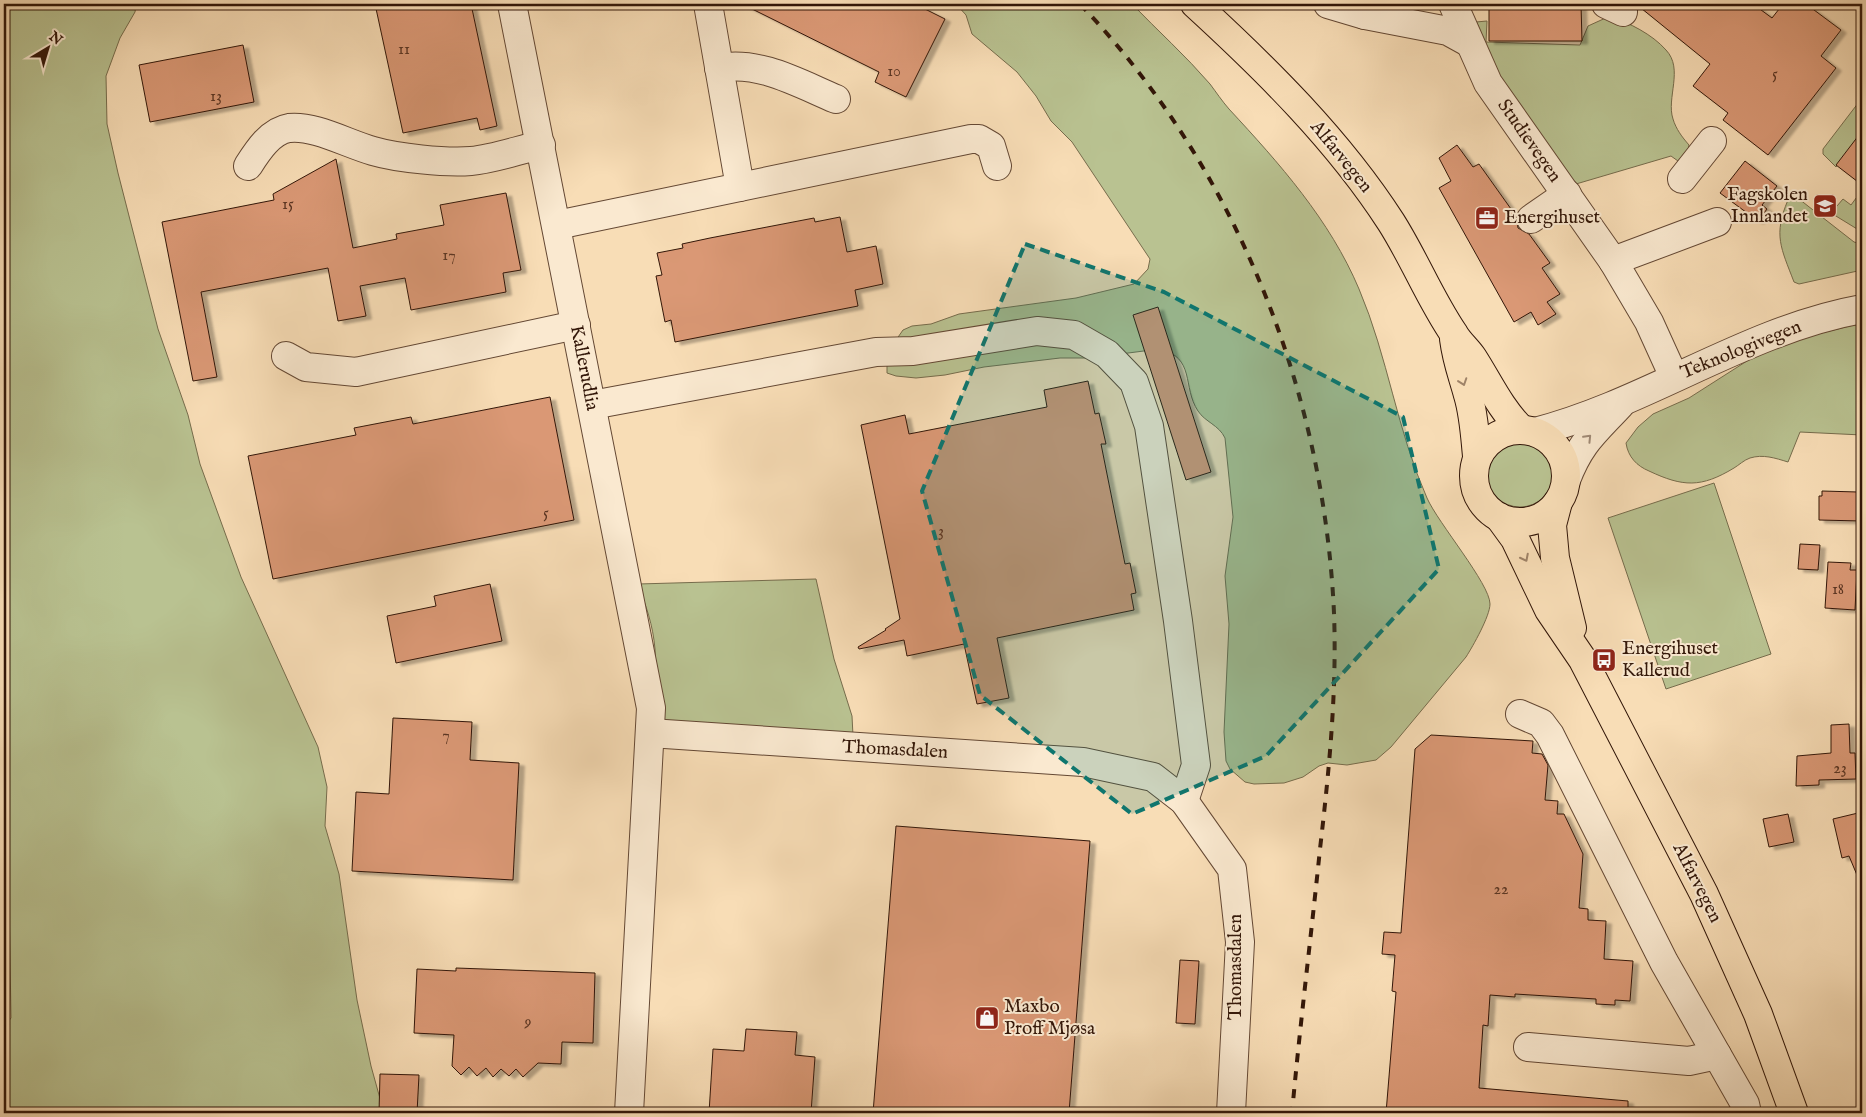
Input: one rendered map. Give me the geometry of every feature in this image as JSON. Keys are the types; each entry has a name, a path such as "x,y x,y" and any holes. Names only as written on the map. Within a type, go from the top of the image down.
{"main road":[{"name":"Alfarvegen","path":"1195,4 1274,79 1325,134 1366,186 1391,223 1454,335 1472,356 1507,415 1528,430"},
{"name":"Alfarvegen","path":"1454,335 1457,364 1468,395 1475,428 1477,456"},
{"path":"1528,430 1548,439 1559,451 1565,465 1562,491 1546,514 1531,521 1515,522 1499,517 1485,507 1476,491 1473,474 1477,456 1488,442 1503,432 1528,430"},
{"name":"Alfarvegen","path":"1562,491 1552,525 1555,558 1566,608 1583,660"},
{"name":"Alfarvegen","path":"1499,517 1515,538 1549,610 1583,660 1732,952 1758,1014 1794,1113"}],"street":[{"name":"Kallerudlia","path":"512,4 651,708 650,733"},
{"path":"708,4 740,187"},
{"path":"1328,4 1362,9 1448,30 1468,42"},
{"name":"Studievegen","path":"1453,4 1468,42 1488,83 1613,262 1649,322 1674,377"},
{"path":"719,68 734,65 768,71 836,99"},
{"path":"248,166 259,150 277,133 289,128 316,132 374,152 430,159 471,161 541,145"},
{"path":"556,225 970,139 978,139 991,146 997,166"},
{"path":"1682,179 1712,141"},
{"path":"1531,219 1567,194"},
{"path":"1613,262 1716,222"},
{"name":"Teknologivegen","path":"1528,430 1562,425 1623,402 1674,377 1806,324 1862,309"},
{"path":"286,356 306,367 356,372 576,326"},
{"path":"592,405 876,352 913,351 1037,330 1074,335 1107,354 1134,382 1150,426 1178,621 1196,765 1184,801"},
{"name":"Teknologivegen","path":"1562,491 1574,458 1584,442 1623,402"},
{"path":"1520,714 1541,723 1550,735 1664,962 1745,1104 1747,1113"},
{"path":"629,1113 650,733"},
{"name":"Thomasdalen","path":"650,733 1083,762 1154,777 1184,801 1232,869 1240,942 1231,1113"},
{"path":"1528,1047 1689,1061 1716,1055"}],"highlighted area":[{"path":"1025,244 1164,292 1403,417 1439,569 1266,756 1132,814 980,695 922,491"}],"green space":[{"path":"4,4 136,4 135,12 120,38 106,76 107,124 158,329 188,415 200,464 241,577 318,747 327,787 325,826 339,874 357,1000 371,1066 384,1113 4,1113 4,1027 11,1018 9,897 4,852 4,691 8,687 8,678 4,667"},
{"path":"956,4 1132,4 1201,74 1284,171 1318,216 1347,264 1359,289 1378,341 1408,447 1427,498 1482,583 1490,604 1477,639 1466,657 1391,747 1376,760 1347,765 1328,763 1319,766 1303,777 1284,783 1254,784 1245,782 1230,769 1226,761 1224,732 1229,624 1225,576 1233,517 1225,438 1198,411 1193,402 1183,366 1171,353 1159,349 1090,358 1060,358 984,367 945,375 916,378 887,373 887,353 903,330 912,326 931,324 959,314 1076,298 1134,284 1148,269 1150,259 1072,142 1051,121 1036,96 1017,72 972,34 966,15"},
{"path":"1610,16 1647,34 1666,50 1671,58 1674,66 1674,75 1671,111 1676,126 1689,145 1685,166 1671,156 1576,184 1469,37 1476,22 1487,21 1486,42 1580,45 1588,26"},
{"path":"1862,98 1862,133 1836,167 1823,154 1823,149"},
{"path":"1862,190 1862,232 1831,213 1843,199 1851,205"},
{"path":"1799,199 1854,242 1862,244 1862,270 1799,284 1794,282 1782,250 1780,232 1783,212 1788,200"},
{"path":"1862,323 1862,435 1800,432 1788,462 1769,457 1755,457 1748,459 1722,475 1702,482 1692,483 1661,476 1645,469 1631,457 1626,443 1638,427 1653,414 1689,398 1772,345"},
{"path":"1520,441 1533,443 1548,456 1551,461 1553,474 1551,487 1538,502 1533,505 1520,507 1507,505 1492,492 1489,487 1487,474 1489,461 1502,446 1507,443"},
{"path":"1714,483 1771,654 1666,689 1608,518"},
{"path":"816,579 834,659 852,716 853,736 800,749 658,719 655,701 653,632 638,584"}],"building":[{"path":"375,4 471,4 497,126 480,130 477,118 403,133"},
{"path":"742,4 915,4 945,19 906,97 875,82 879,72"},
{"path":"1489,4 1581,4 1582,41 1489,41"},
{"path":"1636,4 1753,4 1772,18 1783,4 1806,4 1841,30 1821,56 1836,68 1768,155 1723,120 1728,113 1693,86 1710,64"},
{"path":"243,45 254,102 150,122 139,65"},
{"path":"1862,131 1862,185 1836,165"},
{"name":"Energihuset","path":"1457,145 1473,167 1479,164 1516,216 1518,228 1529,234 1550,263 1542,268 1560,294 1547,302 1556,314 1538,325 1531,312 1514,322 1439,188 1451,181 1439,158"},
{"path":"336,159 353,248 397,239 396,234 444,225 440,205 506,193 521,270 503,273 506,292 411,310 405,278 360,286 366,316 338,321 328,268 201,292 217,377 193,381 162,222 274,200 273,194"},
{"path":"1745,161 1777,186 1762,205 1767,209 1758,221 1720,193"},
{"path":"840,217 847,252 876,246 883,284 855,290 858,306 675,342 671,320 665,322 656,276 662,275 657,253 683,248 682,244 710,238 814,218 815,222"},
{"path":"1158,307 1211,472 1186,480 1133,315"},
{"path":"1088,381 1095,414 1099,413 1106,444 1101,444 1125,564 1130,563 1136,593 1131,594 1134,610 997,638 1009,698 977,704 964,644 907,656 904,640 859,649 858,647 900,619 861,425 905,415 909,434 1047,407 1044,390"},
{"path":"550,397 574,520 273,579 248,456 356,435 354,428 411,417 413,424"},
{"path":"1822,491 1858,492 1858,494 1862,495 1862,521 1819,520 1819,496 1822,496"},
{"path":"1800,544 1820,545 1818,570 1798,569"},
{"path":"1828,562 1851,563 1850,570 1857,570 1855,610 1825,608"},
{"path":"490,584 502,641 396,663 387,616 436,606 434,596"},
{"path":"393,718 472,722 470,760 519,763 513,880 352,871 356,792 389,794"},
{"path":"1849,724 1850,753 1855,753 1856,779 1819,780 1819,785 1796,786 1797,756 1831,753 1831,725"},
{"path":"1431,735 1533,741 1532,753 1542,754 1548,765 1545,800 1558,801 1557,814 1564,814 1583,854 1579,908 1588,909 1588,920 1606,921 1604,959 1633,961 1630,1001 1615,1000 1615,1005 1596,1004 1596,999 1515,994 1515,997 1490,995 1488,1026 1483,1025 1479,1088 1628,1101 1628,1113 1386,1113 1396,992 1392,991 1395,955 1382,954 1384,932 1401,933 1415,749"},
{"path":"1858,813 1862,831 1862,887 1849,856 1842,858 1833,819"},
{"path":"1788,814 1794,842 1769,847 1763,819"},
{"path":"896,826 1090,841 1069,1113 873,1113"},
{"path":"1180,960 1199,961 1195,1024 1176,1023"},
{"path":"456,968 595,973 593,1043 562,1042 561,1064 538,1063 523,1077 516,1069 509,1076 501,1069 493,1077 486,1068 477,1076 469,1067 461,1075 452,1066 454,1035 414,1033 417,969 456,971"},
{"path":"746,1029 797,1032 795,1055 815,1057 811,1113 709,1113 713,1049 744,1051"},
{"path":"380,1074 419,1075 417,1113 379,1113"}],"railway":[{"path":"1080,4 1135,68 1184,136 1226,209 1261,286 1290,365 1312,447 1327,529 1335,643 1332,731 1292,1113"}],"place":[{"name":"Fagskolen Innlandet","path":"1825,206"},
{"name":"Energihuset","path":"1487,218"},
{"name":"Energihuset Kallerud","path":"1604,660"},
{"name":"Maxbo Proff Mjøsa","path":"987,1018"}]}
